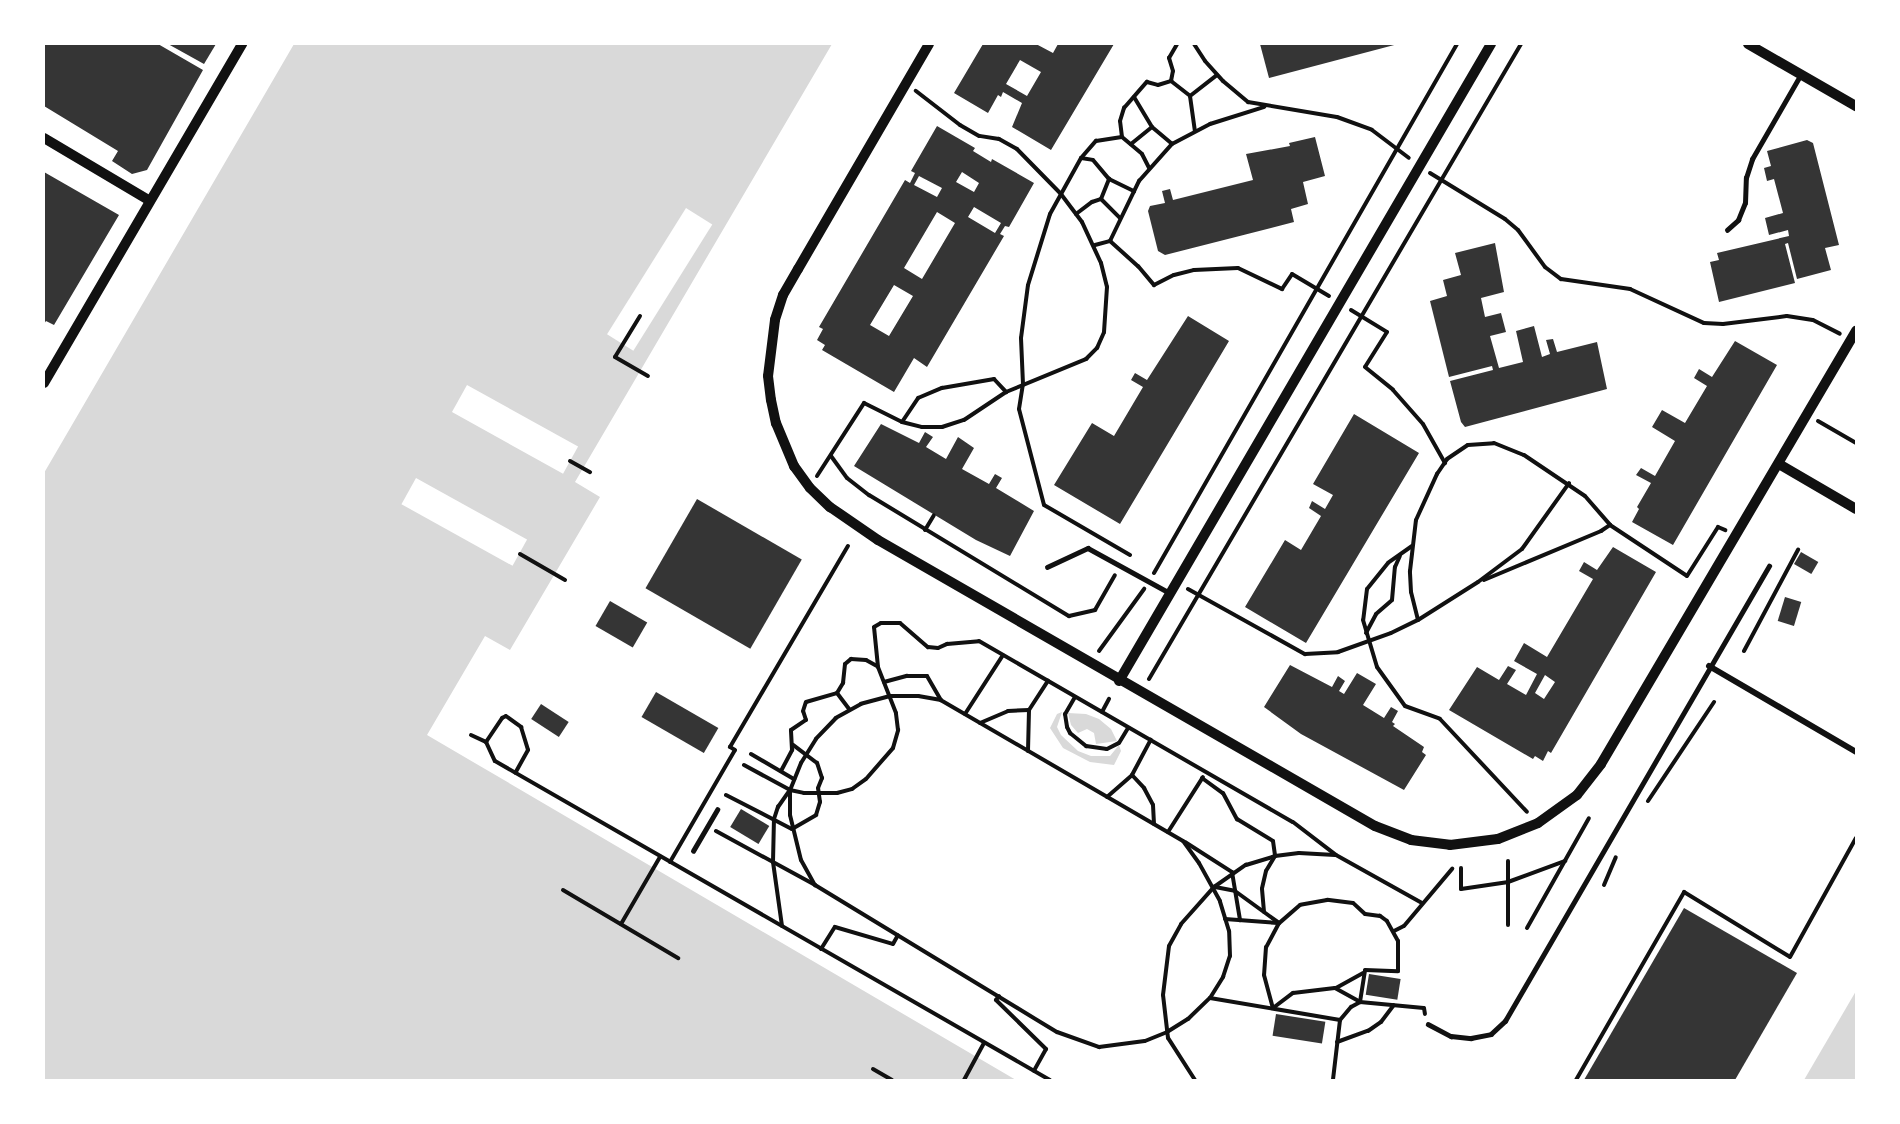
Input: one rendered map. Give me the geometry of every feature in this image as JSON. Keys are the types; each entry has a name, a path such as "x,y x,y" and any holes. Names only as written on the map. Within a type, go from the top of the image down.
{"street":[{"path":"44,383 242,44"},
{"path":"929,44 788,286 775,320 769,347 768,376 776,423 794,466 810,488 849,523 1119,681 1392,834 1430,844 1473,844 1498,839 1538,823 1577,795 1600,764 1854,336"},
{"path":"1119,681 1491,44"},
{"path":"1748,44 1857,106"},
{"path":"44,138 150,201"},
{"path":"1779,464 1857,509"},
{"path":"1709,666 1857,752"}],"lane":[{"path":"1727,230 1738,220 1745,203 1746,178 1752,159 1801,74"},
{"path":"1047,567 1088,548 1170,593"},
{"path":"1428,1024 1451,1036 1471,1038 1491,1034 1505,1021 1769,566"},
{"path":"693,851 717,810"}],"path":[{"path":"1171,81 1173,71 1169,58 1177,44"},
{"path":"1194,44 1217,75 1248,102 1264,107 1337,117 1372,130 1419,166 1505,219 1518,230 1545,267 1561,279 1630,289 1704,323 1723,324 1787,316 1813,320 1854,336"},
{"path":"1152,576 1457,44"},
{"path":"1146,683 1521,44"},
{"path":"1190,96 1217,75"},
{"path":"1171,81 1190,96 1195,131"},
{"path":"1149,168 1142,154 1122,137 1120,121 1124,108 1147,82 1158,85 1171,81"},
{"path":"810,488 864,403 902,422 922,427 942,427 964,420 1006,392 1086,359 1097,348 1104,332 1107,287 1095,245 1061,194 1017,149 999,139 979,136 960,125 906,83"},
{"path":"1134,97 1152,127 1172,144"},
{"path":"1110,241 1134,191 1149,168 1172,144 1195,131 1236,114 1264,107"},
{"path":"1131,144 1152,127"},
{"path":"1122,137 1096,141 1081,158 1050,214 1028,285 1021,338 1023,384 1019,409 1044,505 1137,559"},
{"path":"1081,158 1093,160 1109,179 1134,191"},
{"path":"1076,214 1092,202 1101,199 1109,179"},
{"path":"1101,199 1120,218"},
{"path":"1110,241 1138,266 1154,285 1174,275 1194,270 1238,268 1282,289 1292,274 1387,332 1365,367 1393,390 1423,424 1445,463"},
{"path":"1095,245 1110,241"},
{"path":"640,316 615,357 648,376"},
{"path":"902,422 918,398 942,388 994,379 1006,392"},
{"path":"1807,415 1857,443"},
{"path":"1418,620 1411,592 1412,546 1416,520 1425,496 1445,463 1468,445 1494,443 1524,455 1586,496 1610,525 1687,576 1718,526 1736,535"},
{"path":"831,456 847,478 869,495 1069,616 1095,610 1126,553"},
{"path":"570,461 590,472"},
{"path":"1147,565 1305,654 1338,652 1418,620 1478,582 1522,549 1569,483"},
{"path":"925,530 934,515"},
{"path":"1478,582 1601,531 1610,525"},
{"path":"670,862 735,750 730,747 848,546"},
{"path":"1412,546 1376,575 1367,589 1363,620 1367,642 1385,681 1405,706 1440,719 1538,823"},
{"path":"1744,651 1798,550"},
{"path":"520,554 565,580"},
{"path":"1366,634 1376,614 1392,600 1395,567 1400,554"},
{"path":"1096,655 1149,582"},
{"path":"744,765 790,790 818,794 852,789 867,780 893,748 898,730 890,696 878,667 874,627 881,622 900,623 928,647 938,648 947,644 979,641 1293,822 1336,855 1422,903"},
{"path":"965,714 1003,655"},
{"path":"792,829 816,815 820,802 818,794 822,778 817,763 793,746 789,737 791,730 806,720 803,711 806,702 837,693 843,683 845,664 851,659 866,660 878,667"},
{"path":"884,682 907,676 927,676 941,700"},
{"path":"1028,751 1029,710 1048,681"},
{"path":"837,693 850,710"},
{"path":"782,926 773,862 774,819 778,807 790,790 806,754 816,739 836,718 861,704 890,696 918,696 941,700 1182,841 1199,848 1232,872 1240,920"},
{"path":"1075,697 1065,714 1067,727 1070,733 1086,746 1107,749 1119,744 1128,728"},
{"path":"1102,712 1109,699"},
{"path":"1643,808 1714,702"},
{"path":"980,723 1008,711 1029,710"},
{"path":"486,742 501,718 506,716 521,727 528,750 515,773"},
{"path":"471,735 486,742 495,761 515,773 1050,1080"},
{"path":"1107,797 1132,775 1151,740"},
{"path":"781,771 793,746"},
{"path":"751,754 794,779"},
{"path":"1167,832 1206,772"},
{"path":"1132,775 1144,788 1153,805 1154,824"},
{"path":"1202,778 1223,794 1237,819 1270,837 1275,856 1263,880 1261,897 1264,912"},
{"path":"790,790 792,829 801,860 815,885"},
{"path":"726,795 792,829"},
{"path":"1527,928 1589,818"},
{"path":"708,827 815,885 1057,1032 1098,1047 1145,1041 1167,1032 1188,1019 1210,998 1223,977 1230,956 1225,919 1214,887 1182,841"},
{"path":"1576,1080 1684,892 1790,957 1857,838"},
{"path":"1604,885 1618,852"},
{"path":"1195,1080 1167,1032 1163,996 1169,946 1181,924 1214,887 1232,872 1275,856 1305,853 1336,855"},
{"path":"621,924 660,857"},
{"path":"1508,861 1508,925"},
{"path":"1461,868 1461,889 1508,882 1565,861"},
{"path":"1394,931 1404,926 1452,869"},
{"path":"1214,887 1235,891 1279,923"},
{"path":"563,890 678,958"},
{"path":"1339,900 1353,903 1365,914 1380,916 1394,931 1400,951 1398,971 1370,969 1335,988 1293,993 1273,1008 1263,961 1266,947 1279,923 1300,905 1339,900"},
{"path":"1225,919 1279,923"},
{"path":"821,949 835,927 893,944 898,935"},
{"path":"1360,1002 1363,973"},
{"path":"1335,988 1360,1002 1424,1008"},
{"path":"999,996 996,1000 1046,1049 1034,1071"},
{"path":"1210,998 1340,1020"},
{"path":"1333,1080 1340,1020 1351,1007 1360,1002"},
{"path":"1337,1042 1368,1031 1381,1022 1394,1005"},
{"path":"964,1080 984,1043"},
{"path":"873,1069 892,1080"}],"shaded area":[{"path":"294,44 832,44 575,482 600,497 510,650 485,636 427,735 1016,1080 44,1080 44,473"},
{"path":"1062,712 1057,727 1061,735 1078,751 1091,756 1110,756 1119,745 1121,751 1114,765 1090,762 1063,748 1050,728 1057,714"},
{"path":"1068,713 1086,714 1099,719 1111,729 1117,741 1096,744 1094,733 1087,729 1078,733 1071,725"},
{"path":"1856,991 1856,1080 1804,1080"}],"pier":[{"path":"686,208 712,224 633,351 607,334"},
{"path":"467,385 578,447 563,474 452,412"},
{"path":"416,478 527,540 513,566 401,504"}],"building":[{"path":"44,44 158,44 203,70 147,170 132,174 112,161 118,151 44,106"},
{"path":"168,44 216,44 204,64"},
{"path":"983,44 1036,44 1053,53 1058,44 1114,44 1051,150 1012,127 1022,103 1003,92 1001,97 998,95 988,113 954,93","holes":["1020,60 1041,72 1027,96 1006,84"]},
{"path":"1260,44 1398,44 1269,78"},
{"path":"937,126 975,148 973,151 991,162 992,159 1034,183 1009,227 1005,226 1000,234 1004,236 927,367 914,358 894,392 822,350 825,345 817,340 823,329 819,327 905,180 910,183 915,173 911,171","holes":["962,172 979,183 974,192 956,182","919,176 942,188 937,197 914,185","974,207 1001,223 995,233 968,217","937,212 955,223 922,279 904,268","894,285 913,296 889,336 870,325"]},
{"path":"1315,137 1325,176 1303,182 1308,204 1291,209 1294,222 1165,255 1158,251 1148,211 1150,206 1165,203 1162,191 1170,189 1173,200 1253,180 1246,154 1290,146 1289,143"},
{"path":"1807,140 1813,143 1839,245 1825,248 1831,270 1797,279 1788,243 1785,244 1795,283 1719,302 1710,262 1719,260 1717,253 1789,236 1788,230 1769,235 1765,218 1783,213 1774,179 1767,181 1764,168 1771,166 1767,151"},
{"path":"44,172 119,215 54,325 46,321 44,324"},
{"path":"1495,243 1504,292 1481,298 1485,317 1501,313 1506,332 1490,336 1499,368 1523,362 1516,331 1534,326 1542,357 1550,354 1546,340 1553,339 1557,352 1597,342 1607,389 1465,427 1461,422 1450,381 1493,370 1492,366 1449,377 1430,301 1447,296 1443,280 1461,275 1455,253"},
{"path":"1188,316 1229,341 1120,524 1054,485 1092,423 1114,436 1143,387 1131,380 1135,373 1147,380"},
{"path":"1735,341 1777,365 1673,545 1632,522 1639,509 1637,507 1651,483 1636,475 1641,468 1655,476 1675,441 1652,427 1662,410 1685,423 1707,386 1694,378 1699,369 1712,377"},
{"path":"1354,414 1419,453 1306,643 1245,607 1285,540 1301,550 1321,516 1309,508 1312,501 1325,509 1333,495 1313,484"},
{"path":"881,424 919,443 925,432 933,437 926,447 946,459 958,437 974,448 962,469 989,484 995,474 1002,478 996,488 1034,511 1010,556 976,540 854,466"},
{"path":"697,499 802,560 750,649 646,588"},
{"path":"1613,547 1656,572 1551,753 1548,751 1543,761 1535,756 1533,759 1449,710 1477,667 1499,680 1508,666 1516,670 1507,684 1526,695 1537,674 1514,661 1524,643 1547,657 1593,579 1579,571 1584,562 1597,570","holes":["1545,675 1555,682 1544,699 1535,693"]},
{"path":"1801,552 1818,562 1811,574 1794,564"},
{"path":"1785,597 1801,602 1794,626 1778,621"},
{"path":"610,601 647,622 633,648 596,626"},
{"path":"1290,665 1332,687 1338,676 1345,681 1339,691 1344,694 1357,673 1376,684 1363,705 1384,718 1391,707 1398,711 1392,722 1395,724 1393,726 1424,747 1422,752 1426,755 1404,790 1301,734 1264,707"},
{"path":"656,692 718,728 704,753 642,717"},
{"path":"541,704 569,722 559,737 531,719"},
{"path":"741,809 769,826 758,844 730,827"},
{"path":"1684,908 1797,973 1735,1080 1584,1080"},
{"path":"1369,974 1401,979 1397,1000 1366,995"},
{"path":"1276,1014 1325,1022 1322,1044 1273,1036"}]}
